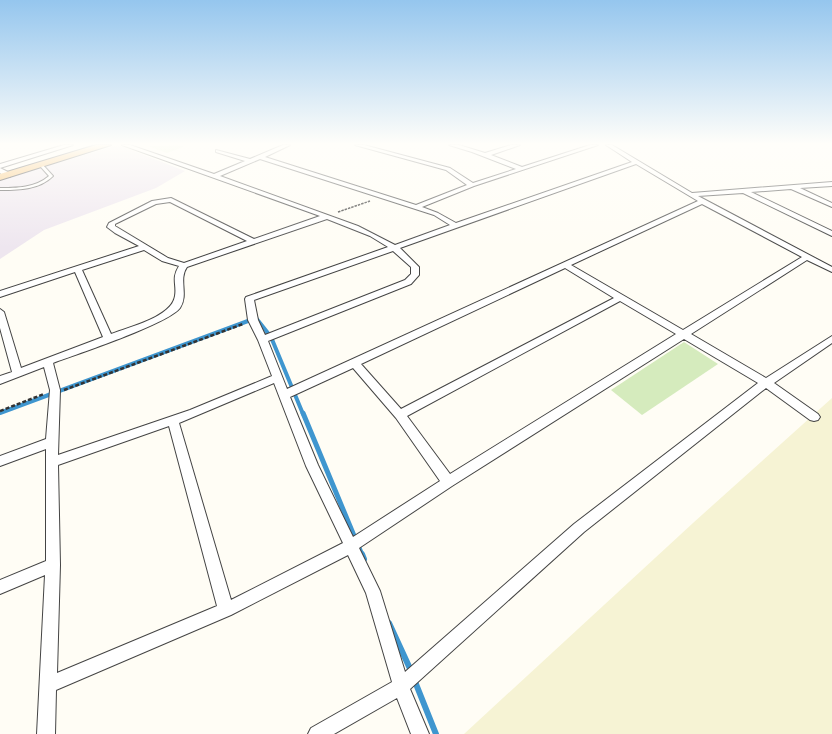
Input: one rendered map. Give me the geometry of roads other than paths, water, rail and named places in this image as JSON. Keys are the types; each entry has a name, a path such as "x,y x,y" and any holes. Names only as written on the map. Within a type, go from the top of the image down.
{"street":[{"path":"224,179 368,232 394,247 415,268 415,275 408,282 263,340"},
{"path":"330,179 436,214 456,226"},
{"path":"463,179 472,185"},
{"path":"417,207 490,179"},
{"path":"420,734 401,686 373,591 312,466 278,377 253,320 248,299 587,179"},
{"path":"665,179 691,195 731,214 831,269"},
{"path":"691,195 745,192 832,184"},
{"path":"791,187 832,205"},
{"path":"745,192 832,234"},
{"path":"253,241 171,200 154,202 112,223 111,227 169,262 184,265 325,217"},
{"path":"285,395 704,202"},
{"path":"0,294 146,247"},
{"path":"49,685 226,610 351,546 448,482 807,257"},
{"path":"0,380 160,318 175,309 180,294 177,280 184,265"},
{"path":"567,266 766,383 814,417"},
{"path":"78,269 108,338"},
{"path":"400,415 620,298"},
{"path":"0,312 17,374"},
{"path":"317,734 401,686 579,528 766,383 832,339"},
{"path":"46,734 53,565 52,442 54,390 48,362"},
{"path":"355,363 400,415 448,482"},
{"path":"52,462 173,421 278,377"},
{"path":"173,421 226,610"},
{"path":"0,461 52,442"},
{"path":"0,588 53,565"}],"lane":[{"path":"0,189 23,188 46,179"}],"waterway":[{"path":"0,413 256,318 271,337 303,414"},
{"path":"303,413 362,555"},
{"path":"362,554 364,559"},
{"path":"389,623 412,673"},
{"path":"414,679 436,734"}]}
